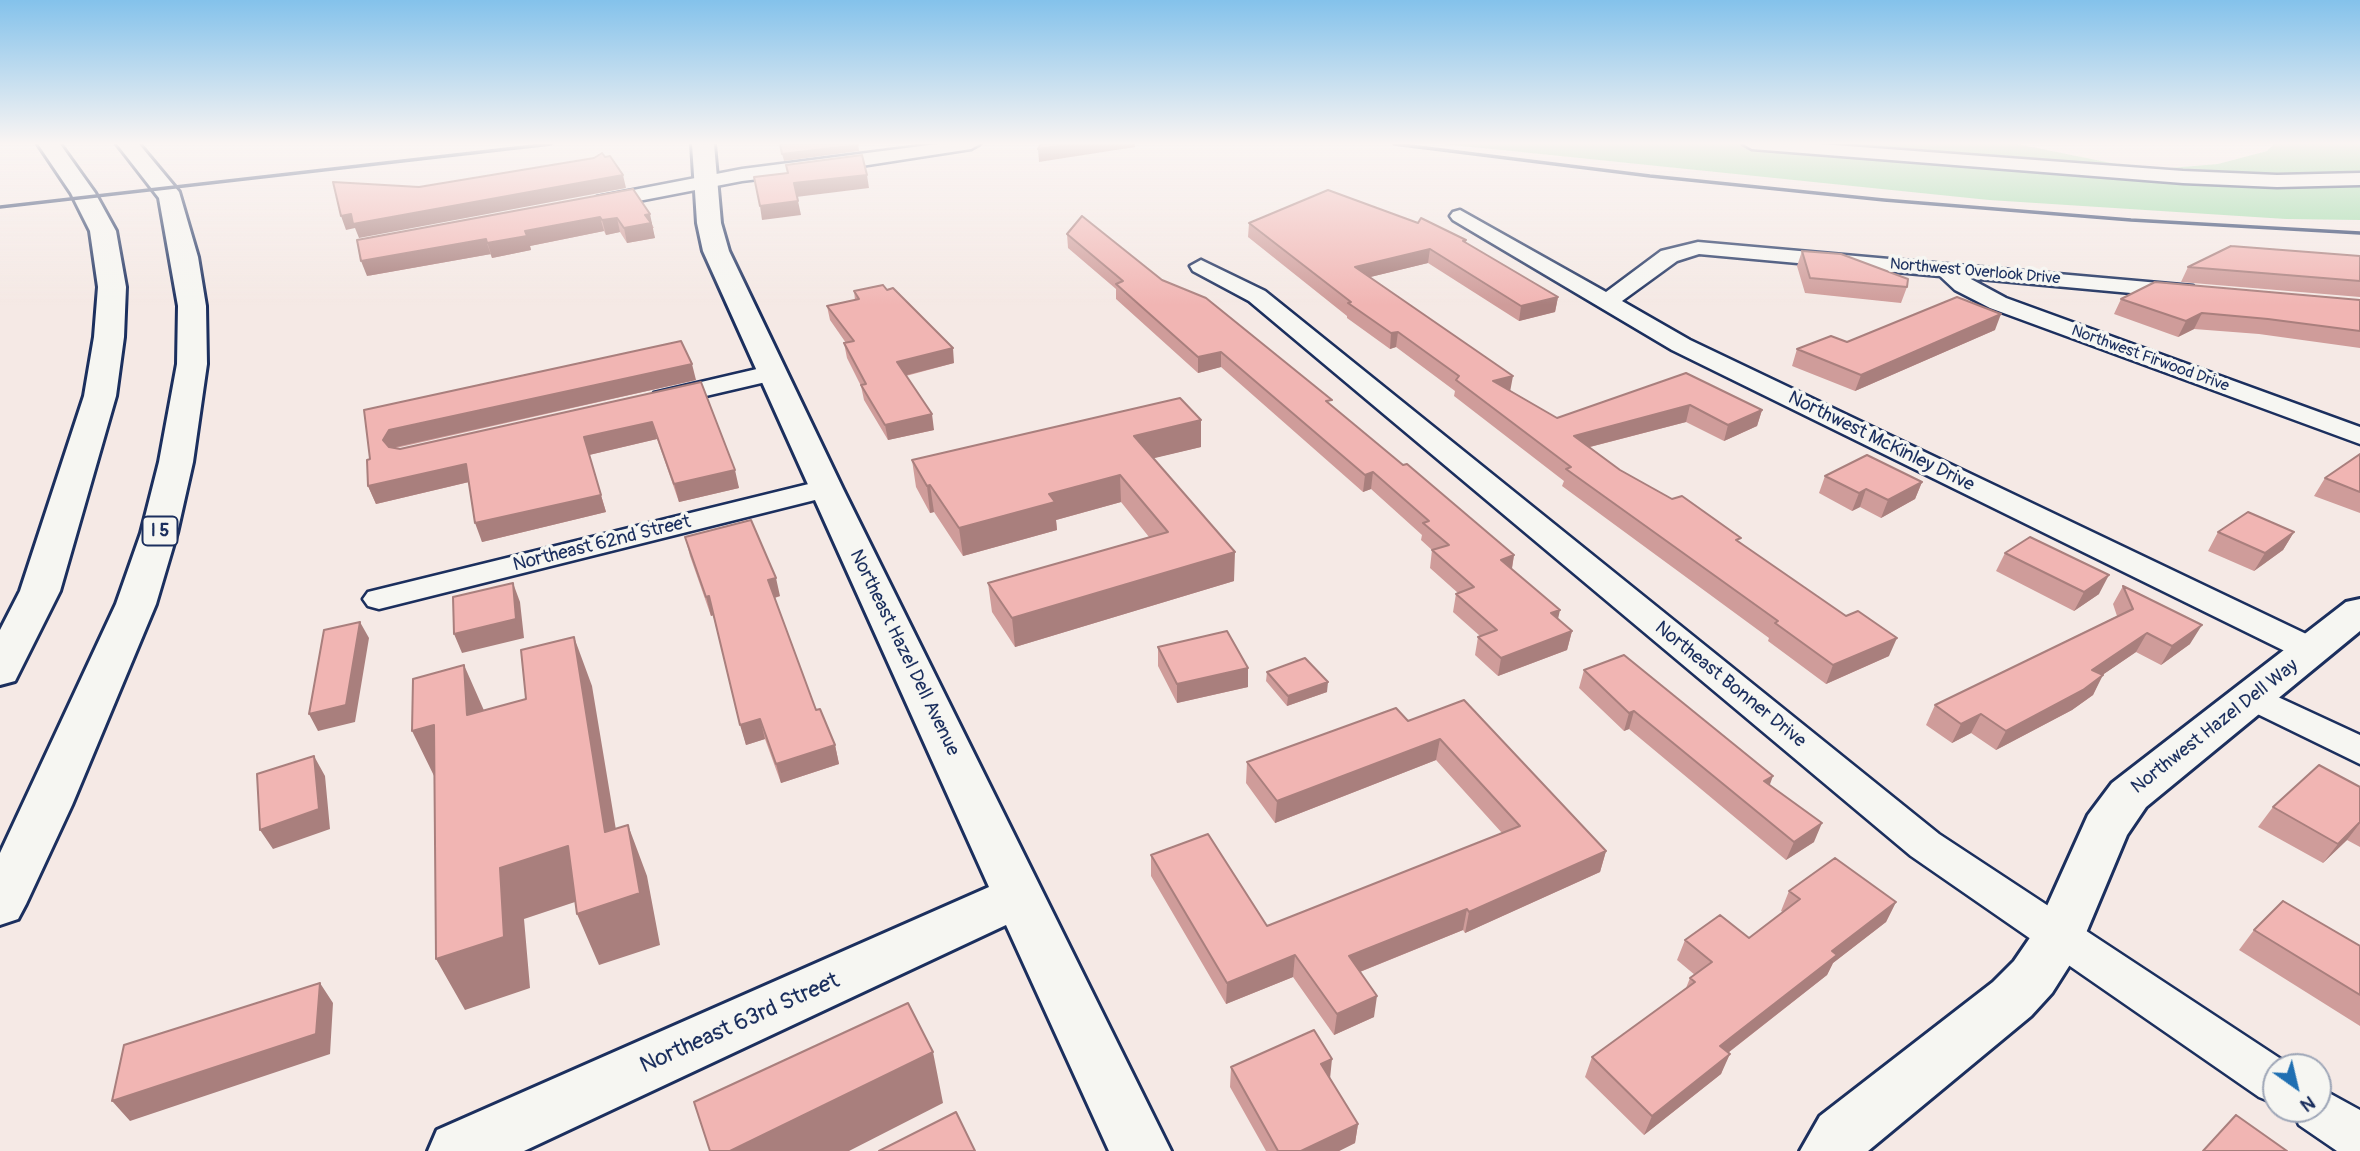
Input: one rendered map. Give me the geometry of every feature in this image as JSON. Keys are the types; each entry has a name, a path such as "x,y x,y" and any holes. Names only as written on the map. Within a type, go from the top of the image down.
{"main road":[{"path":"0,671 40,591 100,396 109,337 112,287 103,231 85,198"},
{"name":"I 5","path":"0,904 59,782 136,604 159,533 176,462 192,364 192,306 171,198"},
{"name":"Northeast Hazel Dell Avenue","path":"707,198 716,251 825,489 1140,1151"},
{"name":"Northwest Hazel Dell Way","path":"1831,1151 1842,1136 1862,1118 2012,999 2033,977 2059,937 2116,810 2140,783 2360,611"},
{"name":"Northeast 63rd Street","path":"459,1151 1020,896"}],"street":[{"path":"580,206 621,198"},
{"name":"Northwest McKinley Drive","path":"1460,216 1681,345 2311,650"},
{"name":"Northwest Overlook Drive","path":"1606,302 1669,256 1698,248 2208,293"},
{"name":"Northeast Bonner Drive","path":"1201,266 1257,296 1925,845 2262,1073"},
{"name":"Northwest Firwood Drive","path":"1946,270 1963,285 1998,303 2360,436"},
{"path":"638,404 774,373"},
{"name":"Northeast 62nd Street","path":"379,599 825,489"},
{"path":"2252,697 2360,751"},
{"path":"2332,1120 2360,1138"}],"green space":[{"path":"1967,198 2360,198 2360,220 2286,219"}],"building":[{"path":"337,198 498,198 353,224 351,214 341,216"},
{"path":"586,198 639,198 650,214 645,215 651,223 624,228 617,218 602,220 600,217 525,231 527,236 487,243 486,239 361,261 357,240"},
{"path":"758,198 797,198 798,201 760,206"},
{"path":"1310,198 1349,198 1418,223 1421,218 1466,240 1463,241 1558,297 1521,306 1430,249 1355,267 1513,376 1493,381 1557,418 1686,373 1762,410 1728,425 1690,405 1574,436 1620,470 1672,499 1682,496 1741,538 1736,540 1846,616 1858,611 1897,638 1833,665 1775,623 1778,621 1566,469 1571,467 1456,380 1459,376 1398,332 1391,333 1348,303 1351,302 1249,223"},
{"path":"1082,216 1162,280 1206,298 1332,400 1326,401 1403,465 1407,464 1514,555 1501,560 1560,610 1551,613 1572,631 1501,658 1478,637 1497,630 1456,594 1474,587 1432,550 1449,545 1423,523 1429,521 1373,472 1365,475 1221,352 1198,357 1116,284 1123,281 1067,234"},
{"path":"2231,246 2360,256 2360,281 2188,267"},
{"path":"1802,251 1841,254 1908,279 1907,287 1810,278"},
{"path":"2155,282 2360,300 2360,331 2202,313 2186,321 2121,299"},
{"path":"883,285 887,290 893,288 953,348 897,362 932,414 885,425 861,385 866,384 844,343 854,341 827,306 859,299 854,291"},
{"path":"1957,297 2001,314 1861,375 1797,349 1831,336 1847,342"},
{"path":"681,341 692,364 389,430 383,440 389,447 400,449 701,382 735,470 674,484 652,422 584,437 601,495 475,523 466,464 368,486 367,460 370,459 364,410"},
{"path":"1180,398 1201,420 1134,436 1235,552 1012,618 988,583 1168,532 1120,475 1049,494 1055,502 959,528 930,485 927,486 912,460"},
{"path":"2360,454 2360,492 2325,478"},
{"path":"1867,455 1922,482 1888,500 1866,489 1859,493 1825,476"},
{"path":"2248,512 2294,532 2265,553 2218,532"},
{"path":"751,520 776,578 768,580 816,710 820,709 835,745 776,764 760,719 740,725 709,596 706,597 685,537"},
{"path":"2030,537 2109,575 2084,592 2005,553"},
{"path":"513,583 516,619 454,634 453,597"},
{"path":"2123,586 2202,625 2172,646 2147,633 2092,670 2103,675 2083,690 2006,731 1981,714 1961,724 1935,705 2133,609"},
{"path":"360,622 346,705 309,714 324,630"},
{"path":"1227,631 1248,668 1177,684 1158,647"},
{"path":"574,637 605,832 628,825 640,893 577,914 568,846 500,868 504,937 436,959 434,725 412,731 413,679 464,665 467,715 526,699 521,650"},
{"path":"1624,655 1773,776 1764,781 1822,823 1794,842 1634,711 1629,713 1584,670"},
{"path":"1305,658 1328,682 1288,696 1267,672"},
{"path":"1464,700 1606,851 1469,912 1467,909 1349,956 1377,996 1337,1014 1295,955 1227,983 1151,855 1208,834 1267,926 1520,826 1440,739 1277,801 1247,762 1396,708 1408,721"},
{"path":"314,756 319,809 260,830 257,774"},
{"path":"2319,765 2360,787 2360,822 2338,844 2273,807"},
{"path":"1835,858 1896,902 1832,951 1837,955 1720,1046 1730,1054 1652,1116 1592,1057 1695,982 1690,978 1712,962 1685,940 1720,915 1749,938 1800,899 1789,891"},
{"path":"2283,901 2360,946 2360,995 2254,930"},
{"path":"320,983 316,1034 112,1101 124,1045"},
{"path":"908,1003 933,1052 730,1151 710,1151 694,1102"},
{"path":"1314,1030 1332,1059 1321,1064 1358,1124 1301,1151 1278,1151 1231,1067"},
{"path":"956,1112 975,1151 879,1151"},
{"path":"2236,1115 2287,1151 2203,1151"}],"railway":[{"path":"0,207 81,198"},
{"path":"1862,198 2131,220 2360,233"}]}
